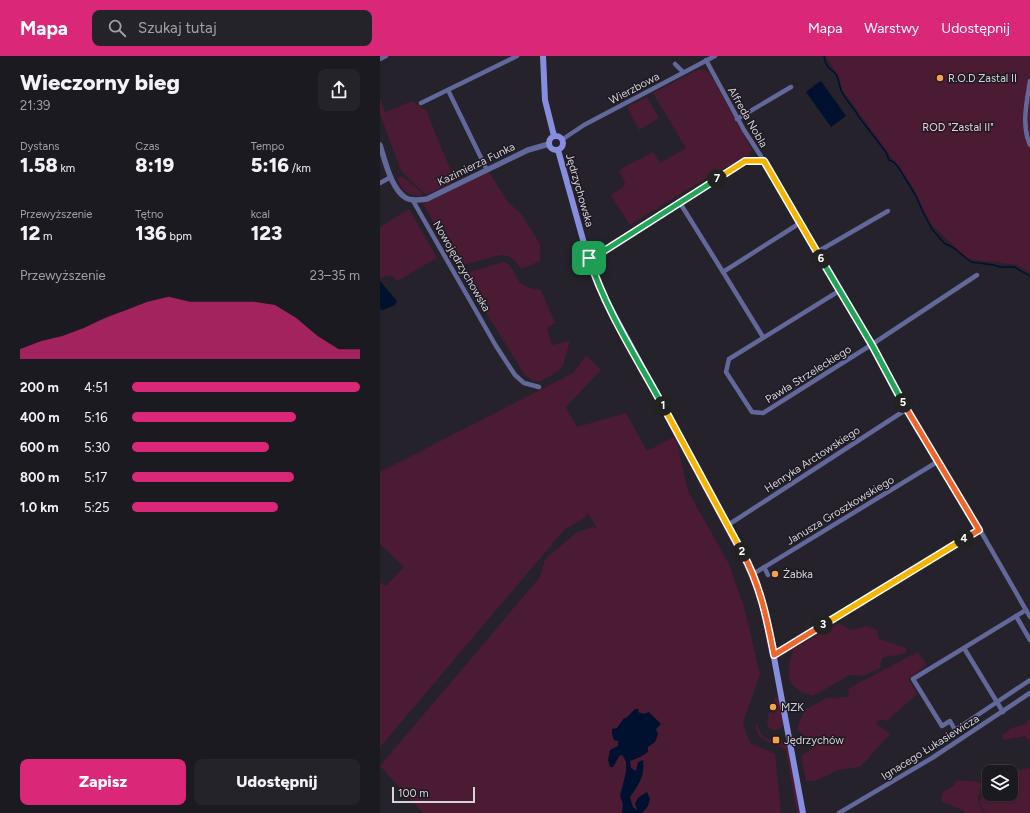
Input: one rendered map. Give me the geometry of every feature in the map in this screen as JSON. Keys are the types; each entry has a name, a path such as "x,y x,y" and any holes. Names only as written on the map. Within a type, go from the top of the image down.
{"main road":[{"path":"543,56 545,100 554,136"},
{"path":"560,136 563,139 564,145 558,150 551,148 549,144 550,138 560,136"},
{"name":"Jędrzychowska","path":"558,150 589,258 605,300 728,525 753,574 764,606 803,813"}],"street":[{"path":"380,59 386,56"},
{"path":"420,103 517,56"},
{"name":"Wierzbowa","path":"563,139 584,125 715,56"},
{"name":"Alfreda Nobla","path":"706,60 737,119 764,161 872,345 937,462 964,502 1030,616"},
{"path":"675,64 683,72"},
{"path":"1030,81 1025,117 1025,132 1030,145"},
{"path":"737,119 791,87"},
{"path":"448,90 487,170"},
{"name":"Kazimierza Funka","path":"412,199 427,199 528,150 549,144"},
{"name":"Nowojędrzychowska","path":"380,145 395,186 406,198 412,199 496,346 515,375 524,383 539,387"},
{"path":"589,258 596,256 745,161 764,161"},
{"path":"380,183 391,177"},
{"path":"680,203 763,337"},
{"path":"817,252 888,211"},
{"path":"724,272 800,223"},
{"path":"872,345 977,275"},
{"name":"Pawła Strzeleckiego","path":"839,291 729,359 726,372 752,412 763,413 872,345"},
{"name":"Henryka Arctowskiego","path":"728,525 907,410"},
{"name":"Janusza Groszkowskiego","path":"753,574 937,462"},
{"path":"774,655 979,530"},
{"path":"764,567 768,575"},
{"path":"1026,610 913,679 942,726 950,721 955,730 1030,680"},
{"path":"1016,616 1030,640"},
{"path":"964,648 1003,712"},
{"name":"Ignacego Łukasiewicza","path":"839,813 932,758 1030,693"}],"green space":[{"name":"ROD \"Zastal II\"","path":"826,56 1030,56 1030,273 1017,265 967,259 931,224 912,186 843,91 838,76"},
{"path":"699,69 710,73 752,150 745,159 722,169 630,225 611,195 623,187 625,183 619,170 653,152 660,163 686,148 653,93"},
{"path":"647,97 659,118 639,130 627,107"},
{"path":"380,98 385,112 412,101 426,110 455,181 426,195 401,171 380,114"},
{"path":"489,172 507,201 521,214 540,244 540,261 521,269 512,259 501,255 459,266 423,204"},
{"path":"402,176 420,191 423,196 413,195 406,192 397,178"},
{"path":"409,209 437,258 397,281 393,276 386,276 380,279 380,227"},
{"path":"503,262 507,263 512,268 522,284 533,289 541,290 555,323 547,328 552,345 570,341 563,366 556,373 541,381 533,381 525,375 462,274"},
{"path":"586,355 601,370 566,407 577,427 626,413 647,451 676,436 678,447 681,451 679,452 688,491 729,564 744,607 760,674 743,723 750,743 775,754 781,813 423,813 380,766 540,577 545,559 577,532 592,527 597,528 587,512 586,517 564,530 380,747 380,582 386,586 404,567 380,544 380,472 573,373"},
{"path":"686,459 688,459 743,561 759,604 769,649 768,652 759,606 747,572"},
{"path":"839,623 850,630 867,626 877,630 879,639 906,648 907,652 882,658 880,668 863,676 850,675 813,696 796,688 792,684 789,672 793,649"},
{"path":"918,652 927,665 908,679 917,694 888,720 879,720 876,723 890,734 860,767 838,770 815,781 806,781 801,757 812,748 805,737 797,729 804,710 827,698 848,697 849,688"},
{"path":"774,698 779,698 784,723 781,728 774,731 768,727 767,720 769,712 774,713 777,704 773,702"},
{"path":"1028,720 1030,720 1030,742 1025,736 1003,740 1002,735 1012,728 1026,724"},
{"path":"756,721 761,734 764,737 775,740 780,739 788,747 800,813 797,813 786,751 761,738 756,728"},
{"path":"1030,768 1030,813 989,813 984,811 979,802 982,794 982,801 1018,801 1018,770"},
{"path":"957,780 973,781 982,784 978,800 980,806 986,813 964,813 962,810 941,801 943,792 953,786"}],"water":[{"path":"821,81 846,116 831,127 806,92 814,86 814,84 815,85"},
{"path":"380,281 397,301 395,305 383,310 380,309"},
{"path":"635,709 639,709 638,712 644,714 649,712 661,724 656,729 658,734 655,742 648,747 648,752 630,761 631,768 636,771 638,762 643,760 641,780 630,797 633,807 637,810 635,803 639,797 647,792 650,799 648,806 642,813 622,813 623,804 620,796 626,772 626,762 623,756 620,755 613,767 610,767 608,760 610,750 618,746 618,741 614,740 612,729 617,728 624,718 626,718"}],"waterway":[{"path":"824,56 827,65 836,74 845,97 886,152 889,160 894,162 899,168 916,196 932,229 944,243 954,248 971,262 1000,267 1014,267 1030,276"}],"place":[{"name":"R.O.D Zastal II","path":"940,78"},
{"name":"Żabka","path":"775,574"},
{"name":"MZK","path":"773,707"},
{"name":"Jędrzychów","path":"776,740"}],"route":[{"path":"745,161 764,161 872,345 937,462 964,502 979,530 774,655 764,606 747,560 605,300 589,258 596,256 745,161"}]}
